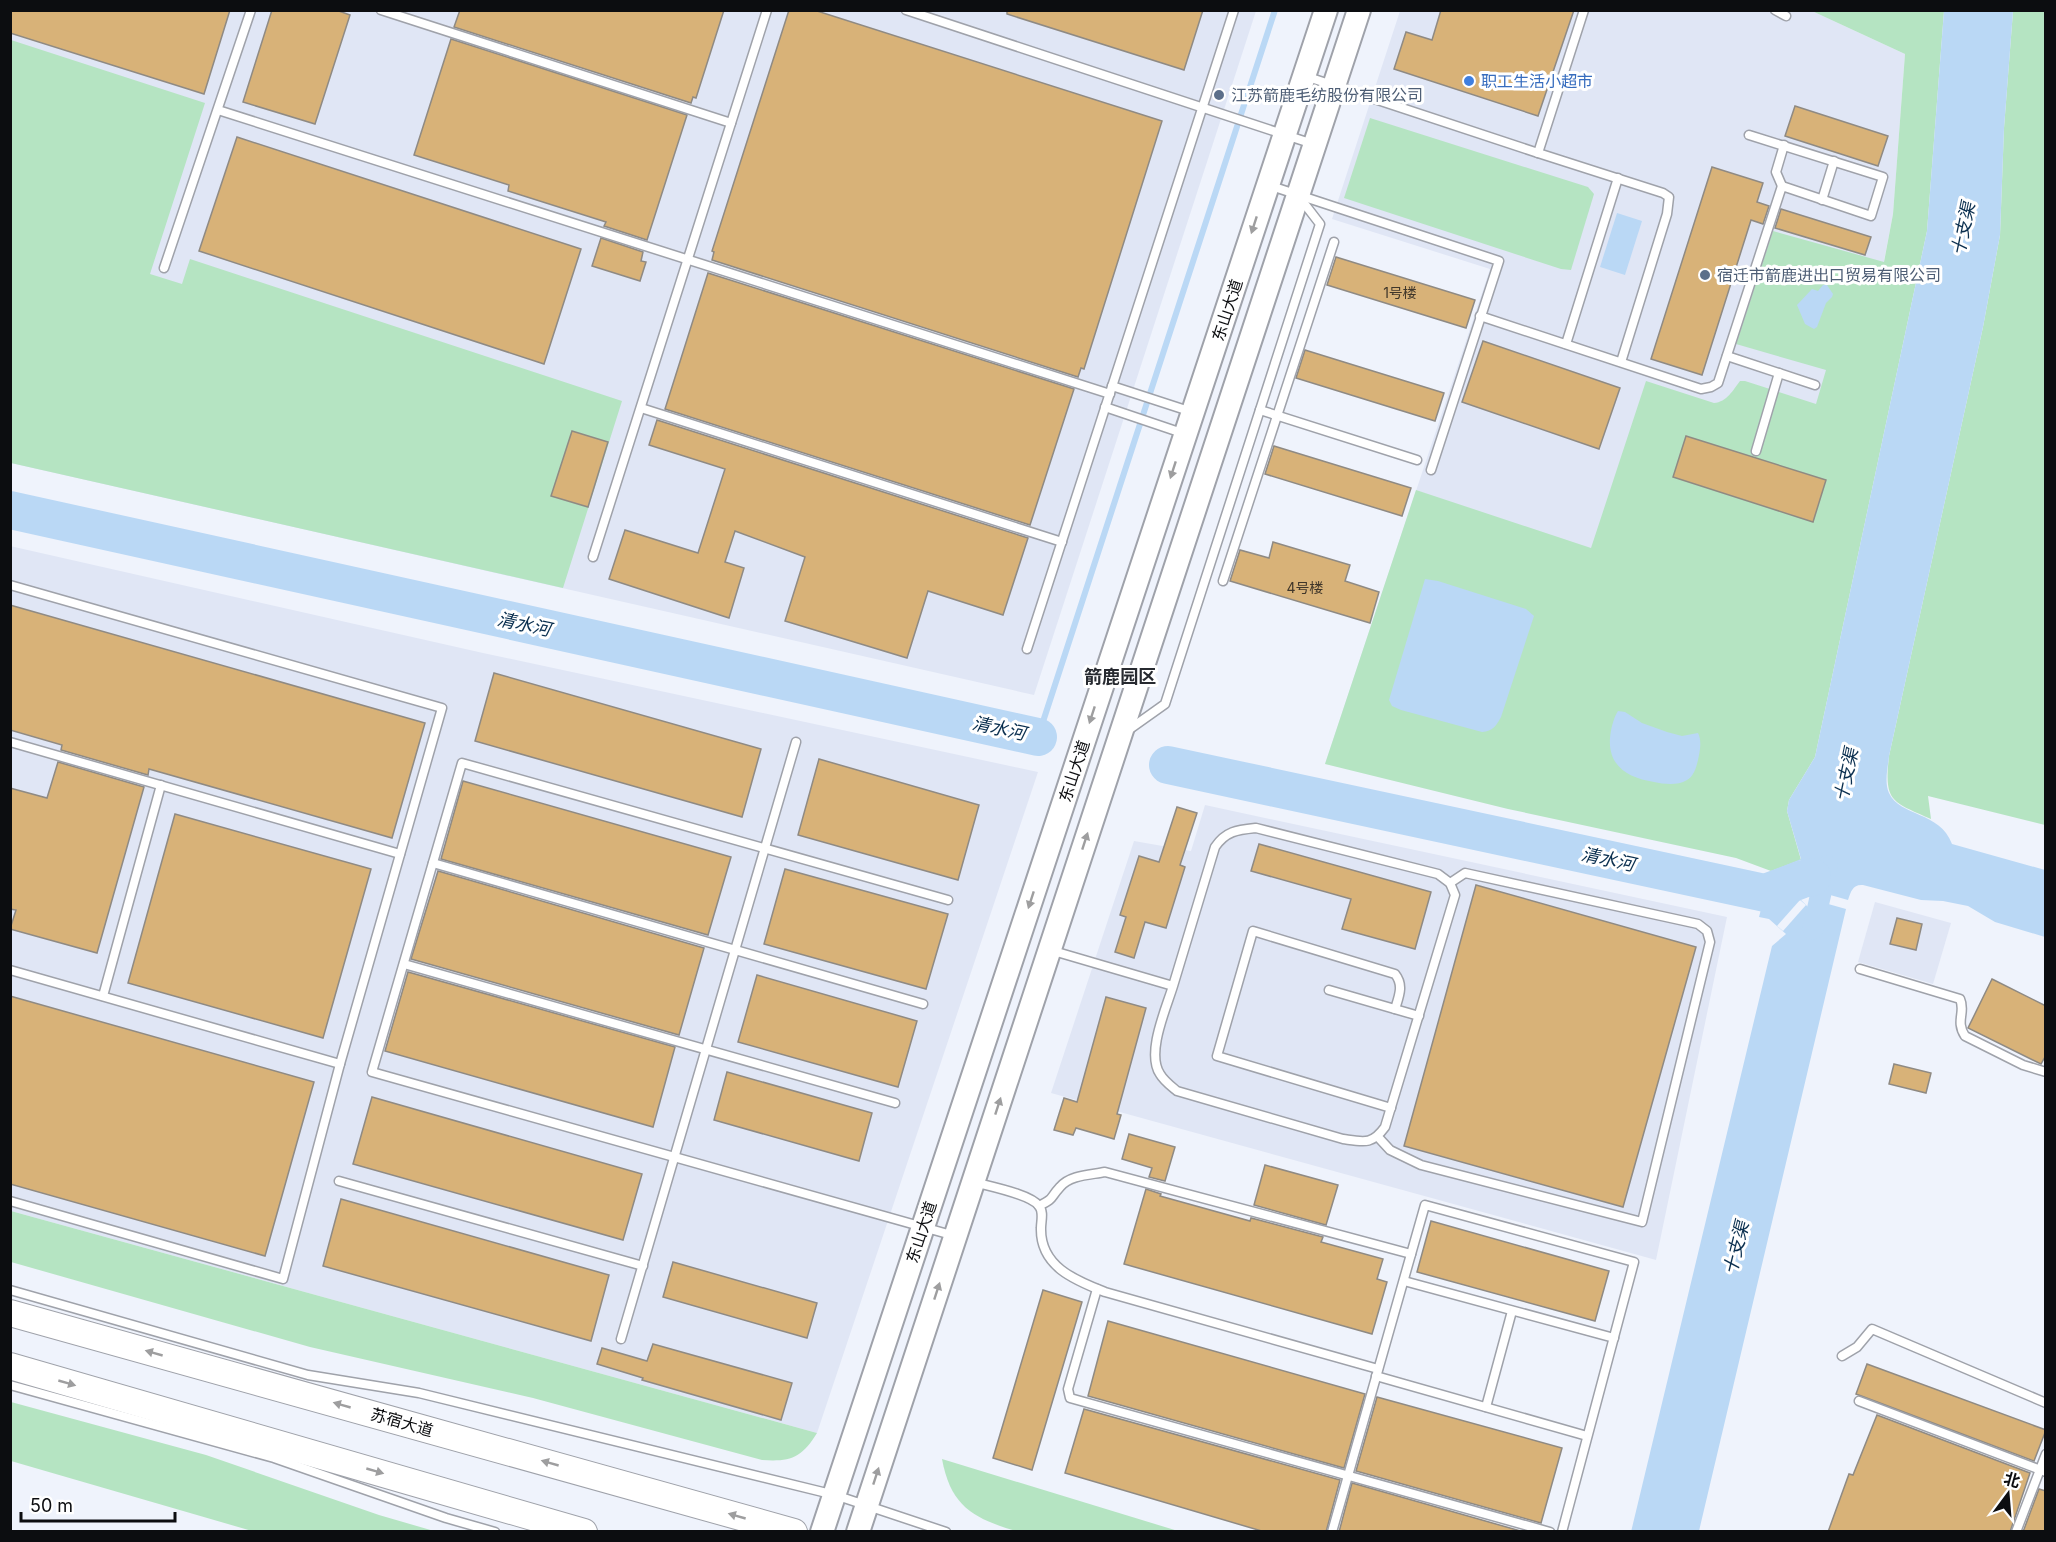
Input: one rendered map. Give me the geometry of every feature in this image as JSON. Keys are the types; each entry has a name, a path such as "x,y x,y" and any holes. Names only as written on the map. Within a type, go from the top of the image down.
{"main road":[{"name":"东山大道","path":"822,1532 1326,10"},
{"name":"东山大道","path":"858,1532 1359,10"},
{"name":"苏宿大道","path":"10,1313 794,1532"},
{"path":"10,1366 584,1532"}],"lane":[{"path":"164,267 251,10"},
{"path":"381,10 731,123"},
{"path":"593,557 767,10"},
{"path":"906,10 1314,145"},
{"path":"1027,649 1234,10"},
{"path":"1538,153 1584,10"},
{"path":"1775,10 1786,16"},
{"path":"1304,76 1618,178 1669,197 1666,214 1620,362"},
{"path":"218,110 688,260 1111,390 1140,394 1193,412"},
{"path":"1749,135 1883,177 1871,216 1782,186"},
{"path":"1480,316 1701,389 1711,387 1718,382 1782,186 1776,172 1784,145"},
{"path":"1822,200 1834,161"},
{"path":"1566,344 1618,178"},
{"path":"1268,185 1498,261 1431,470"},
{"path":"1120,736 1165,704 1320,224 1298,195"},
{"path":"1223,581 1334,242"},
{"path":"1727,356 1815,385"},
{"path":"1756,451 1779,373"},
{"path":"1105,407 1185,434"},
{"path":"641,408 1062,542"},
{"path":"1260,410 1417,460"},
{"path":"10,585 442,708 340,1064 283,1279 10,1201"},
{"path":"10,742 400,854"},
{"path":"621,1339 796,742"},
{"path":"948,900 462,763 372,1072 955,1236"},
{"path":"103,996 161,785"},
{"path":"1256,828 1438,874 1450,883 1455,895 1385,1127 1378,1137 1366,1143 1343,1139 1177,1090 1160,1076 1155,1065 1155,1046 1173,986 1215,847 1222,837 1233,830 1256,828"},
{"path":"433,863 923,1004"},
{"path":"1378,1137 1390,1150 1421,1165 1642,1222 1710,942 1707,931 1698,924 1465,873 1450,883"},
{"path":"1391,1108 1217,1056 1253,931 1395,974 1401,988 1395,1009"},
{"path":"1049,950 1173,986"},
{"path":"404,964 896,1103"},
{"path":"1860,969 1960,999 1963,1005 1960,1028 1965,1036 2024,1065 2046,1072"},
{"path":"10,970 340,1064"},
{"path":"1329,990 1419,1016"},
{"path":"1039,1206 1053,1199 1060,1186 1073,1178 1105,1172 1411,1254"},
{"path":"339,1181 643,1266"},
{"path":"973,1181 1030,1199 1039,1206 1042,1216 1042,1245 1050,1261 1068,1275 1097,1289 1587,1436"},
{"path":"1332,1532 1425,1205 1634,1262 1562,1532"},
{"path":"1404,1281 1614,1338"},
{"path":"1097,1289 1068,1389 1070,1398 1550,1532"},
{"path":"10,1290 308,1375 419,1393 835,1495 946,1532"},
{"path":"1486,1407 1512,1311"},
{"path":"1842,1356 1857,1347 1872,1329 2046,1403"},
{"path":"10,1385 274,1458 446,1518 495,1532"},
{"path":"1858,1401 2042,1471"},
{"path":"2016,1532 2042,1471 2046,1454"}],"shaded area":[{"path":"11,11 1256,11 1034,695 11,463"},
{"path":"1400,11 1812,11 1905,54 1893,214 1863,370 1325,764 1490,269 1332,219"},
{"path":"10,546 483,653 1038,772 817,1433 11,1211"},
{"path":"1205,805 1727,917 1656,1260 1051,1093 1134,841 1191,851"},
{"path":"1875,902 1951,923 1933,984 1858,962"}],"green space":[{"path":"1812,11 1944,11 1927,231 1815,757 1789,800 1787,811 1801,860 1771,871 1736,858 1508,809 1325,764 1416,490 1591,548 1646,381 1714,403 1726,398 1740,381 1745,381 1816,404 1826,370 1736,344 1773,231 1884,262 1893,214 1905,54"},
{"path":"2013,11 2045,11 2045,825 1928,796 1931,819 1907,808 1893,798 1888,783 1889,756 1983,327 2000,235 2004,128"},
{"path":"11,40 205,103 150,274 182,284 190,259 622,401 563,588 11,463"},
{"path":"1370,118 1588,187 1594,194 1571,270 1561,269 1344,198"},
{"path":"11,1211 817,1433 806,1448 794,1457 762,1460 533,1398 310,1347 11,1262"},
{"path":"11,1402 206,1455 379,1515 434,1531 252,1531 11,1461"},
{"path":"942,1459 1178,1531 1019,1532 990,1522 967,1509 952,1489"}],"water":[{"path":"1944,11 2013,11 2004,128 2000,235 1983,327 1889,756 1887,784 1894,801 1939,825 1952,844 2045,870 2045,937 1995,922 1968,906 1921,900 1863,885 1851,891 1848,900 1816,891 1818,883 1793,892 1810,909 1814,900 1846,909 1699,1531 1631,1532 1772,946 1786,934 1769,919 1759,917 1771,871 1801,859 1787,811 1789,800 1815,757 1927,231"},
{"path":"1617,213 1642,221 1625,275 1600,267"},
{"path":"1823,285 1827,285 1833,294 1826,303 1817,327 1814,329 1805,324 1797,305 1812,289 1818,291"},
{"path":"1425,579 1526,609 1534,616 1501,717 1492,729 1482,732 1401,710 1392,706 1389,700"},
{"path":"1618,711 1625,712 1642,723 1667,732 1682,736 1698,733 1699,753 1691,776 1679,783 1666,784 1636,778 1616,764 1610,748 1610,738"}],"pier":[{"path":"1801,860 1811,885 1803,889 1793,863"},
{"path":"1800,900 1806,905 1783,931 1777,926"}],"building":[{"path":"10,10 230,10 204,94 10,33"},
{"path":"272,10 336,10 350,15 315,124 243,102"},
{"path":"460,10 724,10 696,98 693,97 691,103 454,27"},
{"path":"789,10 814,10 1162,121 1084,369 1081,368 1078,377 712,260 714,252 712,251"},
{"path":"1007,10 1203,10 1184,70 1007,14"},
{"path":"1441,10 1574,10 1538,116 1394,69 1406,32 1432,40"},
{"path":"451,39 687,115 647,240 604,226 606,222 508,191 509,185 414,155"},
{"path":"1795,106 1888,136 1878,166 1785,136"},
{"path":"237,137 581,249 544,364 199,251"},
{"path":"1712,167 1763,183 1757,202 1769,206 1763,224 1751,220 1702,375 1651,359"},
{"path":"1781,209 1871,237 1865,255 1775,228"},
{"path":"601,238 643,252 641,261 646,262 640,281 592,266"},
{"path":"1336,257 1475,300 1466,328 1327,285"},
{"path":"708,273 1074,389 1030,525 665,409"},
{"path":"1483,341 1620,388 1599,449 1462,402"},
{"path":"1305,350 1444,393 1435,421 1296,378"},
{"path":"657,420 1028,538 1003,615 928,591 907,658 785,621 805,557 735,531 725,562 744,568 729,618 609,579 625,530 698,553 725,469 649,445"},
{"path":"572,431 608,442 588,507 551,496"},
{"path":"1686,436 1826,480 1813,522 1673,477"},
{"path":"1274,446 1411,488 1402,516 1265,474"},
{"path":"1273,542 1350,565 1345,581 1379,592 1370,623 1230,581 1240,550 1269,558"},
{"path":"10,605 425,723 392,838 149,769 148,775 61,750 62,745 10,730"},
{"path":"494,673 761,749 742,817 475,741"},
{"path":"819,759 979,805 958,880 798,835"},
{"path":"58,762 144,787 97,953 10,929 16,910 10,909 10,788 47,798"},
{"path":"463,781 731,857 708,935 441,859"},
{"path":"1177,807 1197,813 1180,865 1185,867 1166,928 1145,922 1134,958 1115,952 1126,917 1120,915 1139,856 1159,862"},
{"path":"175,814 371,869 323,1038 128,983"},
{"path":"1259,844 1431,892 1415,949 1342,929 1351,899 1251,871"},
{"path":"785,869 948,914 926,989 764,944"},
{"path":"438,871 704,948 679,1035 411,959"},
{"path":"1476,885 1696,947 1623,1207 1404,1146"},
{"path":"1897,918 1922,924 1916,950 1890,944"},
{"path":"408,972 675,1047 653,1127 385,1051"},
{"path":"757,975 917,1021 898,1087 738,1042"},
{"path":"1992,979 2046,1006 2046,1055 2041,1064 1968,1028"},
{"path":"10,996 314,1082 265,1256 10,1184"},
{"path":"1106,997 1146,1008 1117,1114 1121,1115 1114,1139 1076,1128 1073,1135 1054,1130 1064,1098 1077,1102"},
{"path":"1894,1064 1931,1073 1926,1093 1889,1084"},
{"path":"727,1072 872,1113 859,1161 714,1120"},
{"path":"372,1097 642,1174 623,1240 353,1164"},
{"path":"1129,1134 1175,1147 1165,1181 1149,1177 1152,1168 1122,1159"},
{"path":"1265,1165 1338,1185 1326,1225 1254,1205"},
{"path":"1146,1189 1161,1194 1160,1196 1250,1221 1251,1218 1323,1237 1321,1242 1383,1259 1377,1279 1387,1282 1372,1334 1124,1264"},
{"path":"341,1199 609,1275 591,1341 323,1266"},
{"path":"1431,1221 1609,1271 1595,1321 1417,1272"},
{"path":"673,1262 817,1303 807,1338 663,1297"},
{"path":"1043,1290 1082,1302 1032,1470 993,1458"},
{"path":"1108,1321 1365,1394 1344,1468 1088,1396"},
{"path":"653,1344 792,1383 781,1420 642,1380 643,1378 597,1364 602,1348 647,1361"},
{"path":"1867,1364 2046,1430 2034,1461 1856,1394"},
{"path":"1377,1397 1562,1448 1541,1523 1356,1471"},
{"path":"1084,1409 1340,1480 1326,1532 1265,1532 1065,1473"},
{"path":"1877,1415 2030,1473 2010,1532 1828,1532 1849,1474 1853,1475"},
{"path":"1352,1483 1524,1532 1339,1532"},
{"path":"2039,1489 2046,1491 2046,1532 2023,1532"}],"waterway":[{"path":"1038,737 1275,10"},
{"name":"清水河","path":"10,510 1038,737"},
{"name":"清水河","path":"1168,765 1765,893 1812,877"},
{"name":"十支渠","path":"1813,929 1827,866"}],"place":[{"name":"职工生活小超市","path":"1469,81"},
{"name":"江苏箭鹿毛纺股份有限公司","path":"1219,95"},
{"name":"宿迁市箭鹿进出口贸易有限公司","path":"1705,275"}],"district":[{"name":"箭鹿园区","path":"1120,676"}]}
